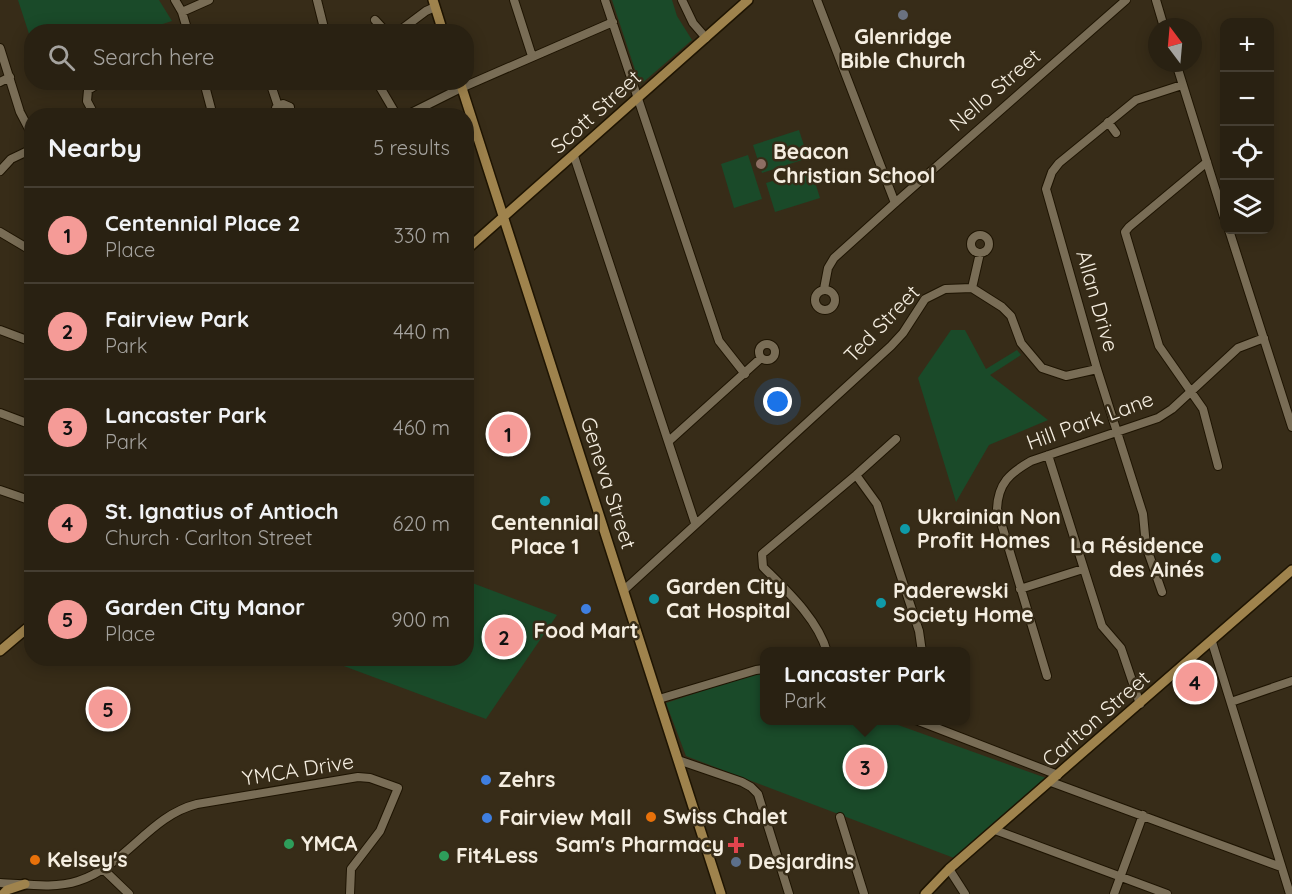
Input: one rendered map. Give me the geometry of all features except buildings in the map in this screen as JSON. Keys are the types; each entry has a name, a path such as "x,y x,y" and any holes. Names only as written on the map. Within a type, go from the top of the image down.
{"main road":[{"name":"Scott Street","path":"474,243 748,0"},
{"path":"434,3 441,24"},
{"name":"Geneva Street","path":"463,90 468,108"},
{"name":"Geneva Street","path":"474,125 721,894"},
{"name":"Carlton Street","path":"925,894 950,869 1292,570"},
{"path":"0,651 24,631"},
{"path":"3,894 7,890 25,884"}],"street":[{"path":"175,0 186,24"},
{"path":"182,12 209,0"},
{"path":"317,0 323,24"},
{"path":"514,0 532,56"},
{"path":"605,0 719,341 745,374"},
{"path":"682,0 693,23 706,38"},
{"path":"817,0 895,202"},
{"name":"Nello Street","path":"824,290 828,267 834,258 1126,0"},
{"path":"1156,0 1161,18"},
{"path":"409,24 434,3"},
{"path":"375,20 379,24"},
{"path":"474,80 613,22"},
{"path":"0,48 24,120"},
{"path":"1179,72 1220,204"},
{"path":"0,82 10,77"},
{"name":"Allan Drive","path":"1162,592 1146,546 1143,514 1097,369 1046,189 1052,172 1059,163 1136,100 1182,84"},
{"path":"88,90 87,101 91,108"},
{"path":"206,90 211,108"},
{"path":"273,90 278,106 283,104 290,108"},
{"path":"383,90 393,108"},
{"path":"419,108 452,90"},
{"path":"1108,122 1116,133"},
{"path":"0,171 11,159 24,153"},
{"path":"574,156 695,523"},
{"path":"1207,162 1125,232 1159,346 1203,409 1218,466"},
{"path":"0,232 24,246"},
{"path":"1230,234 1292,427"},
{"path":"980,253 972,288 1011,316 1021,343 1042,368 1066,376 1097,369"},
{"name":"Ted Street","path":"624,590 891,346 903,333 924,299 945,290 972,288"},
{"path":"0,330 24,339"},
{"name":"Hill Park Lane","path":"1047,676 997,509 1000,489 1012,471 1031,460 1158,418 1192,392 1238,348 1263,338"},
{"path":"669,441 761,358"},
{"path":"0,413 24,422"},
{"path":"826,647 811,621 763,567 761,557 896,439"},
{"path":"1048,455 1102,626 1121,648 1140,704"},
{"path":"856,475 877,504 919,631 921,647"},
{"path":"0,490 24,498"},
{"path":"1020,590 1083,569"},
{"path":"1212,642 1290,894"},
{"path":"659,699 760,670"},
{"path":"1231,702 1292,681"},
{"path":"928,725 1143,815 1281,867"},
{"path":"678,760 742,782 758,794 789,894"},
{"name":"YMCA Drive","path":"104,870 177,810 197,804 358,777 370,778 398,788 384,824 351,869 350,894"},
{"path":"1114,894 1143,815"},
{"path":"840,817 864,894"},
{"path":"995,830 1167,894"},
{"path":"950,869 965,894"},
{"path":"0,883 65,884 76,882 104,870 129,894"}],"green space":[{"path":"18,0 159,0 172,21 163,24 26,24"},
{"path":"612,0 672,0 677,16 692,40 640,85"},
{"path":"799,130 808,158 762,173 753,145"},
{"path":"748,155 762,199 734,208 721,164"},
{"path":"811,169 820,198 775,212 766,183"},
{"path":"951,330 965,330 986,369 1017,350 1021,355 990,375 1048,420 989,445 956,502 918,378"},
{"path":"474,584 557,615 486,719 344,666 474,666"},
{"path":"757,673 760,674 760,725 898,725 1046,778 954,858 686,756 666,703"}],"place":[{"name":"Glenridge Bible Church","path":"903,15"},
{"name":"Beacon Christian School","path":"761,164"},
{"name":"Centennial Place 2","path":"508,434"},
{"name":"Centennial Place 1","path":"545,501"},
{"name":"Ukrainian Non Profit Homes","path":"905,529"},
{"name":"La Résidence des Ainés","path":"1216,558"},
{"name":"Garden City Cat Hospital","path":"654,599"},
{"name":"Paderewski Society Home","path":"881,603"},
{"name":"Food Mart","path":"586,609"},
{"name":"Fairview Park","path":"504,637"},
{"name":"St. Ignatius of Antioch","path":"1195,682"},
{"name":"Garden City Manor","path":"108,709"},
{"name":"Lancaster Park","path":"865,767"},
{"name":"Zehrs","path":"486,780"},
{"name":"Swiss Chalet","path":"651,817"},
{"name":"Fairview Mall","path":"487,818"},
{"name":"YMCA","path":"289,844"},
{"name":"Sam's Pharmacy","path":"736,845"},
{"name":"Fit4Less","path":"444,856"},
{"name":"Kelsey's","path":"35,860"},
{"name":"Desjardins","path":"736,862"}]}
